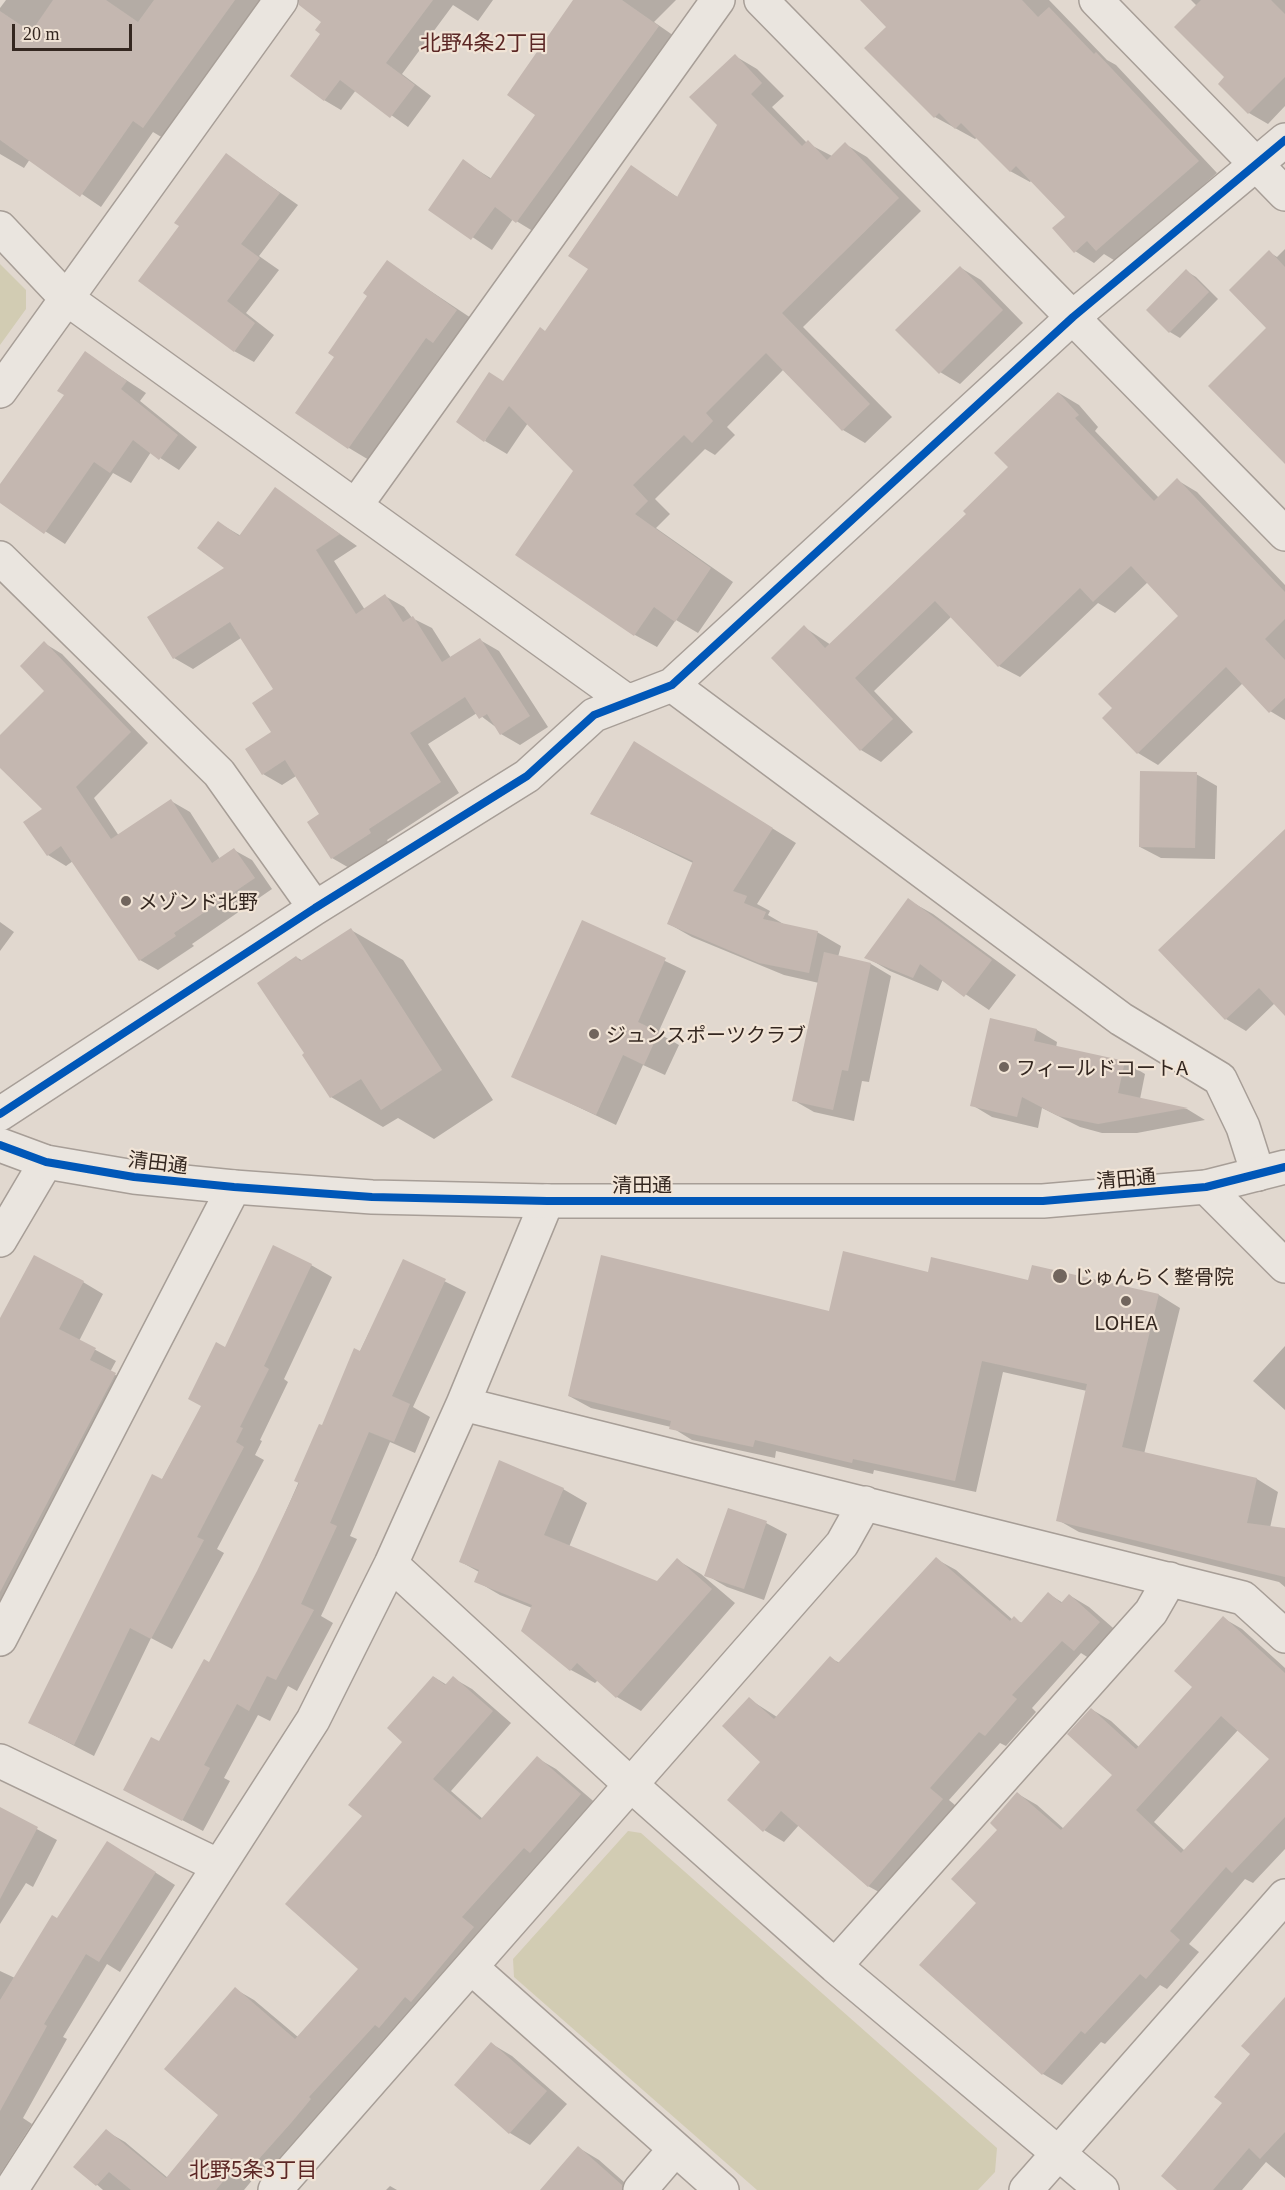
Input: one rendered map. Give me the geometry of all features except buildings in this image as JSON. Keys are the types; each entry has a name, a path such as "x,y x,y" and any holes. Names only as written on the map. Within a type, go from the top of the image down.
{"street":[{"path":"0,391 280,0"},
{"path":"356,505 718,0"},
{"path":"761,0 1285,534"},
{"path":"1096,0 1285,194"},
{"path":"0,1114 315,908 527,776 594,715 672,685 1073,317 1285,140"},
{"path":"0,228 66,298 628,702"},
{"path":"0,558 219,773 315,908"},
{"path":"672,685 1121,1019 1220,1079 1244,1127 1272,1170"},
{"name":"清田通","path":"0,1145 46,1162 134,1177 372,1197 547,1201 1043,1201 1206,1187 1272,1170"},
{"path":"0,1240 46,1162"},
{"path":"0,1640 234,1187"},
{"path":"1206,1187 1285,1266"},
{"path":"11,2190 313,1720 390,1564 463,1404 547,1201"},
{"path":"463,1404 1243,1598 1285,1636"},
{"path":"275,2190 842,1544 865,1503"},
{"path":"390,1564 630,1784 835,1966 1102,2190"},
{"path":"835,1966 1151,1612 1170,1579"},
{"path":"0,1761 219,1866"},
{"path":"1026,2190 1285,1896"},
{"path":"472,1968 722,2190"},
{"path":"640,2190 675,2149"}],"shaded area":[{"path":"0,264 26,290 26,309 0,345"},
{"path":"628,1831 641,1833 997,2148 995,2172 978,2190 757,2190 514,1977 513,1959"}],"cycle path":[{"path":"0,1114 315,908 527,776 594,715 672,685 1073,317 1285,140"},
{"path":"0,1145 46,1162 134,1177 372,1197 547,1201 1043,1201 1206,1187 1285,1167"}],"place":[{"name":"メゾンド北野","path":"126,901"},
{"name":"ジュンスポーツクラブ","path":"594,1034"},
{"name":"フィールドコートA","path":"1004,1067"},
{"name":"じゅんらく整骨院","path":"1060,1276"},
{"name":"LOHEA","path":"1126,1301"}],"district":[{"name":"北野4条2丁目","path":"484,42"},
{"name":"北野5条3丁目","path":"253,2169"}]}
